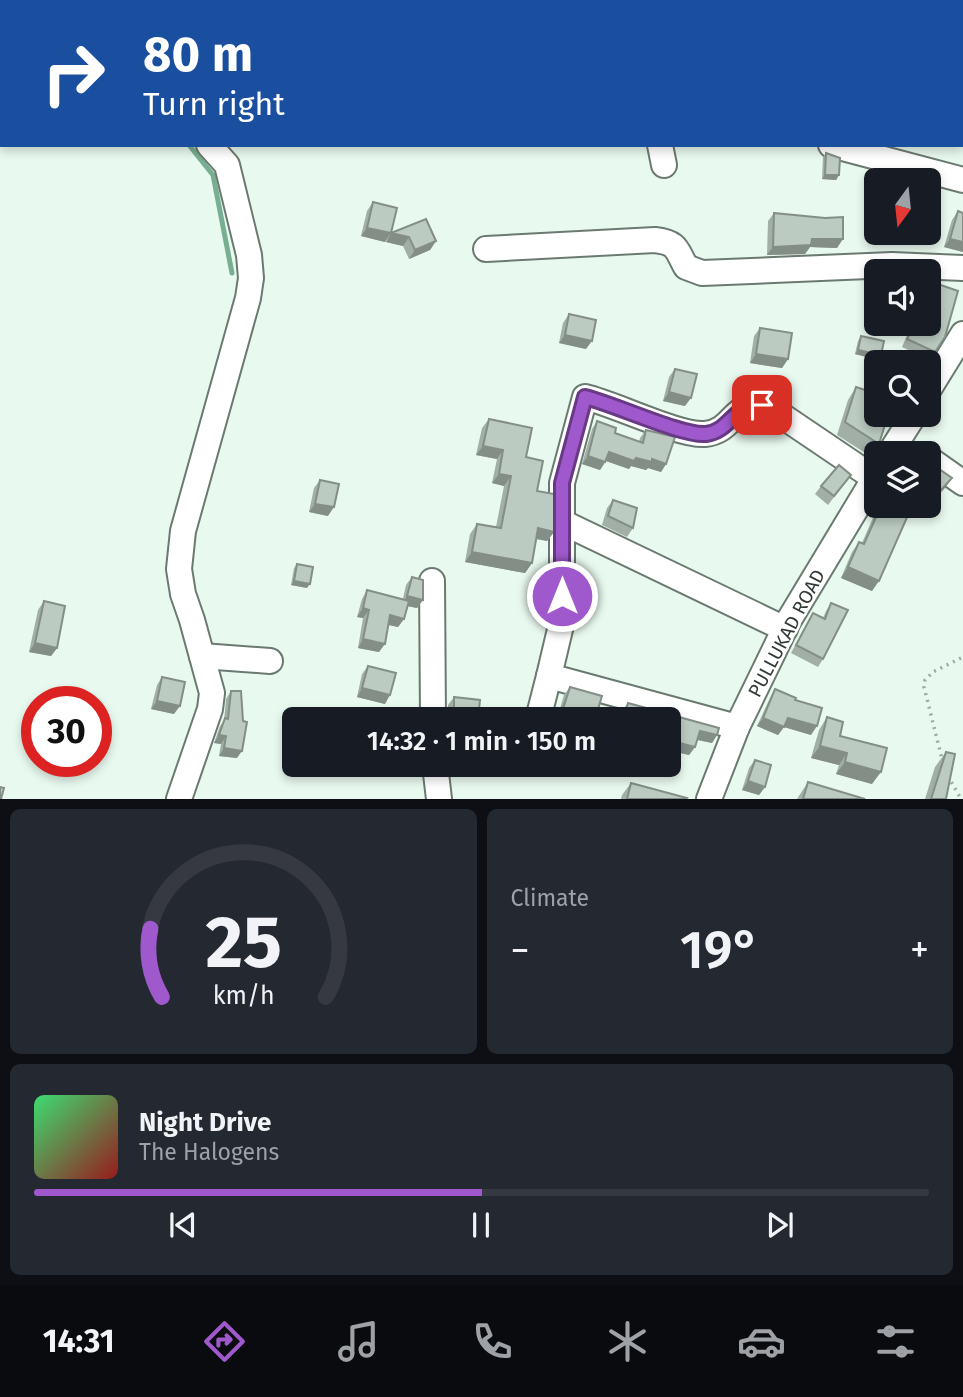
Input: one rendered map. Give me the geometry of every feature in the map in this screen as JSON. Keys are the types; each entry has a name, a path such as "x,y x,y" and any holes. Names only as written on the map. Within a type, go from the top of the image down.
{"street":[{"path":"179,799 210,709 212,692 183,594 179,569 183,531 248,298 251,278 233,155 214,147"},
{"path":"839,147 963,180"},
{"path":"486,249 655,240 669,242 676,247 686,267 702,273 892,265 963,268"},
{"path":"941,370 963,334"},
{"path":"541,707 562,621 562,483 585,397 683,430 706,434 724,426 740,410 750,405 762,405 864,468"},
{"path":"941,467 963,483"},
{"name":"PULLUKAD ROAD","path":"709,799 737,727 785,629 864,496"},
{"path":"562,522 785,629"},
{"path":"432,581 433,707"},
{"path":"202,656 271,661"},
{"path":"549,676 737,727"},
{"path":"436,777 439,799"}],"path":[{"path":"961,799 944,769 924,687 925,680 933,672 963,657"}],"building":[{"path":"826,153 840,158 839,175 825,175"},
{"path":"373,202 397,208 391,233 367,228"},
{"path":"958,211 963,213 963,242 950,239"},
{"path":"774,213 843,217 843,239 812,239 811,245 773,247"},
{"path":"426,219 436,241 415,250 409,237 391,233"},
{"path":"941,285 958,291 945,337 936,350 907,339 909,336 941,336"},
{"path":"569,314 596,320 592,341 565,335"},
{"path":"760,328 792,333 788,359 756,354"},
{"path":"861,336 884,341 882,350 858,350"},
{"path":"675,369 697,374 691,398 669,392"},
{"path":"856,387 864,390 864,427 884,427 880,441 874,441 845,422"},
{"path":"489,419 532,428 526,457 543,461 537,491 554,494 554,532 538,528 532,563 472,552 477,524 501,528 511,476 499,474 503,450 483,446"},
{"path":"597,421 616,428 615,433 643,443 646,430 675,437 666,464 652,459 652,462 636,458 634,461 609,452 605,462 588,456"},
{"path":"839,465 851,475 834,496 821,486"},
{"path":"941,470 952,478 941,490"},
{"path":"320,480 339,484 334,507 315,504"},
{"path":"613,500 637,508 633,528 608,516"},
{"path":"876,518 907,518 879,581 848,567 859,542 864,544"},
{"path":"297,564 313,567 310,584 294,581"},
{"path":"412,577 423,580 423,600 407,596"},
{"path":"367,590 409,601 404,619 390,615 385,644 363,639 369,610 363,608"},
{"path":"44,601 65,606 57,648 35,643"},
{"path":"831,603 848,610 823,659 796,645 813,613 825,619"},
{"path":"368,666 396,673 390,695 362,688"},
{"path":"162,677 185,682 180,706 157,701"},
{"path":"570,687 602,696 599,707 564,707"},
{"path":"775,689 796,698 795,700 822,708 817,726 788,718 784,727 763,718"},
{"path":"231,691 241,691 243,721 247,722 242,751 224,748 226,736 219,735 225,718 228,719"},
{"path":"454,697 480,700 479,707 454,707"},
{"path":"628,703 643,707 627,707"},
{"path":"827,717 843,722 840,736 887,748 881,772 845,762 847,753 820,746"},
{"path":"681,718 719,728 717,735 700,731 695,747 681,743"},
{"path":"946,752 955,754 946,799 931,799"},
{"path":"755,760 771,765 765,787 748,781"},
{"path":"808,782 865,799 803,799"},
{"path":"631,783 687,798 627,799"}],"waterway":[{"path":"191,147 213,175 232,273"}],"route":[{"path":"562,596 562,483 585,397 683,430 706,434 724,426 740,410 750,405 762,405"}]}
